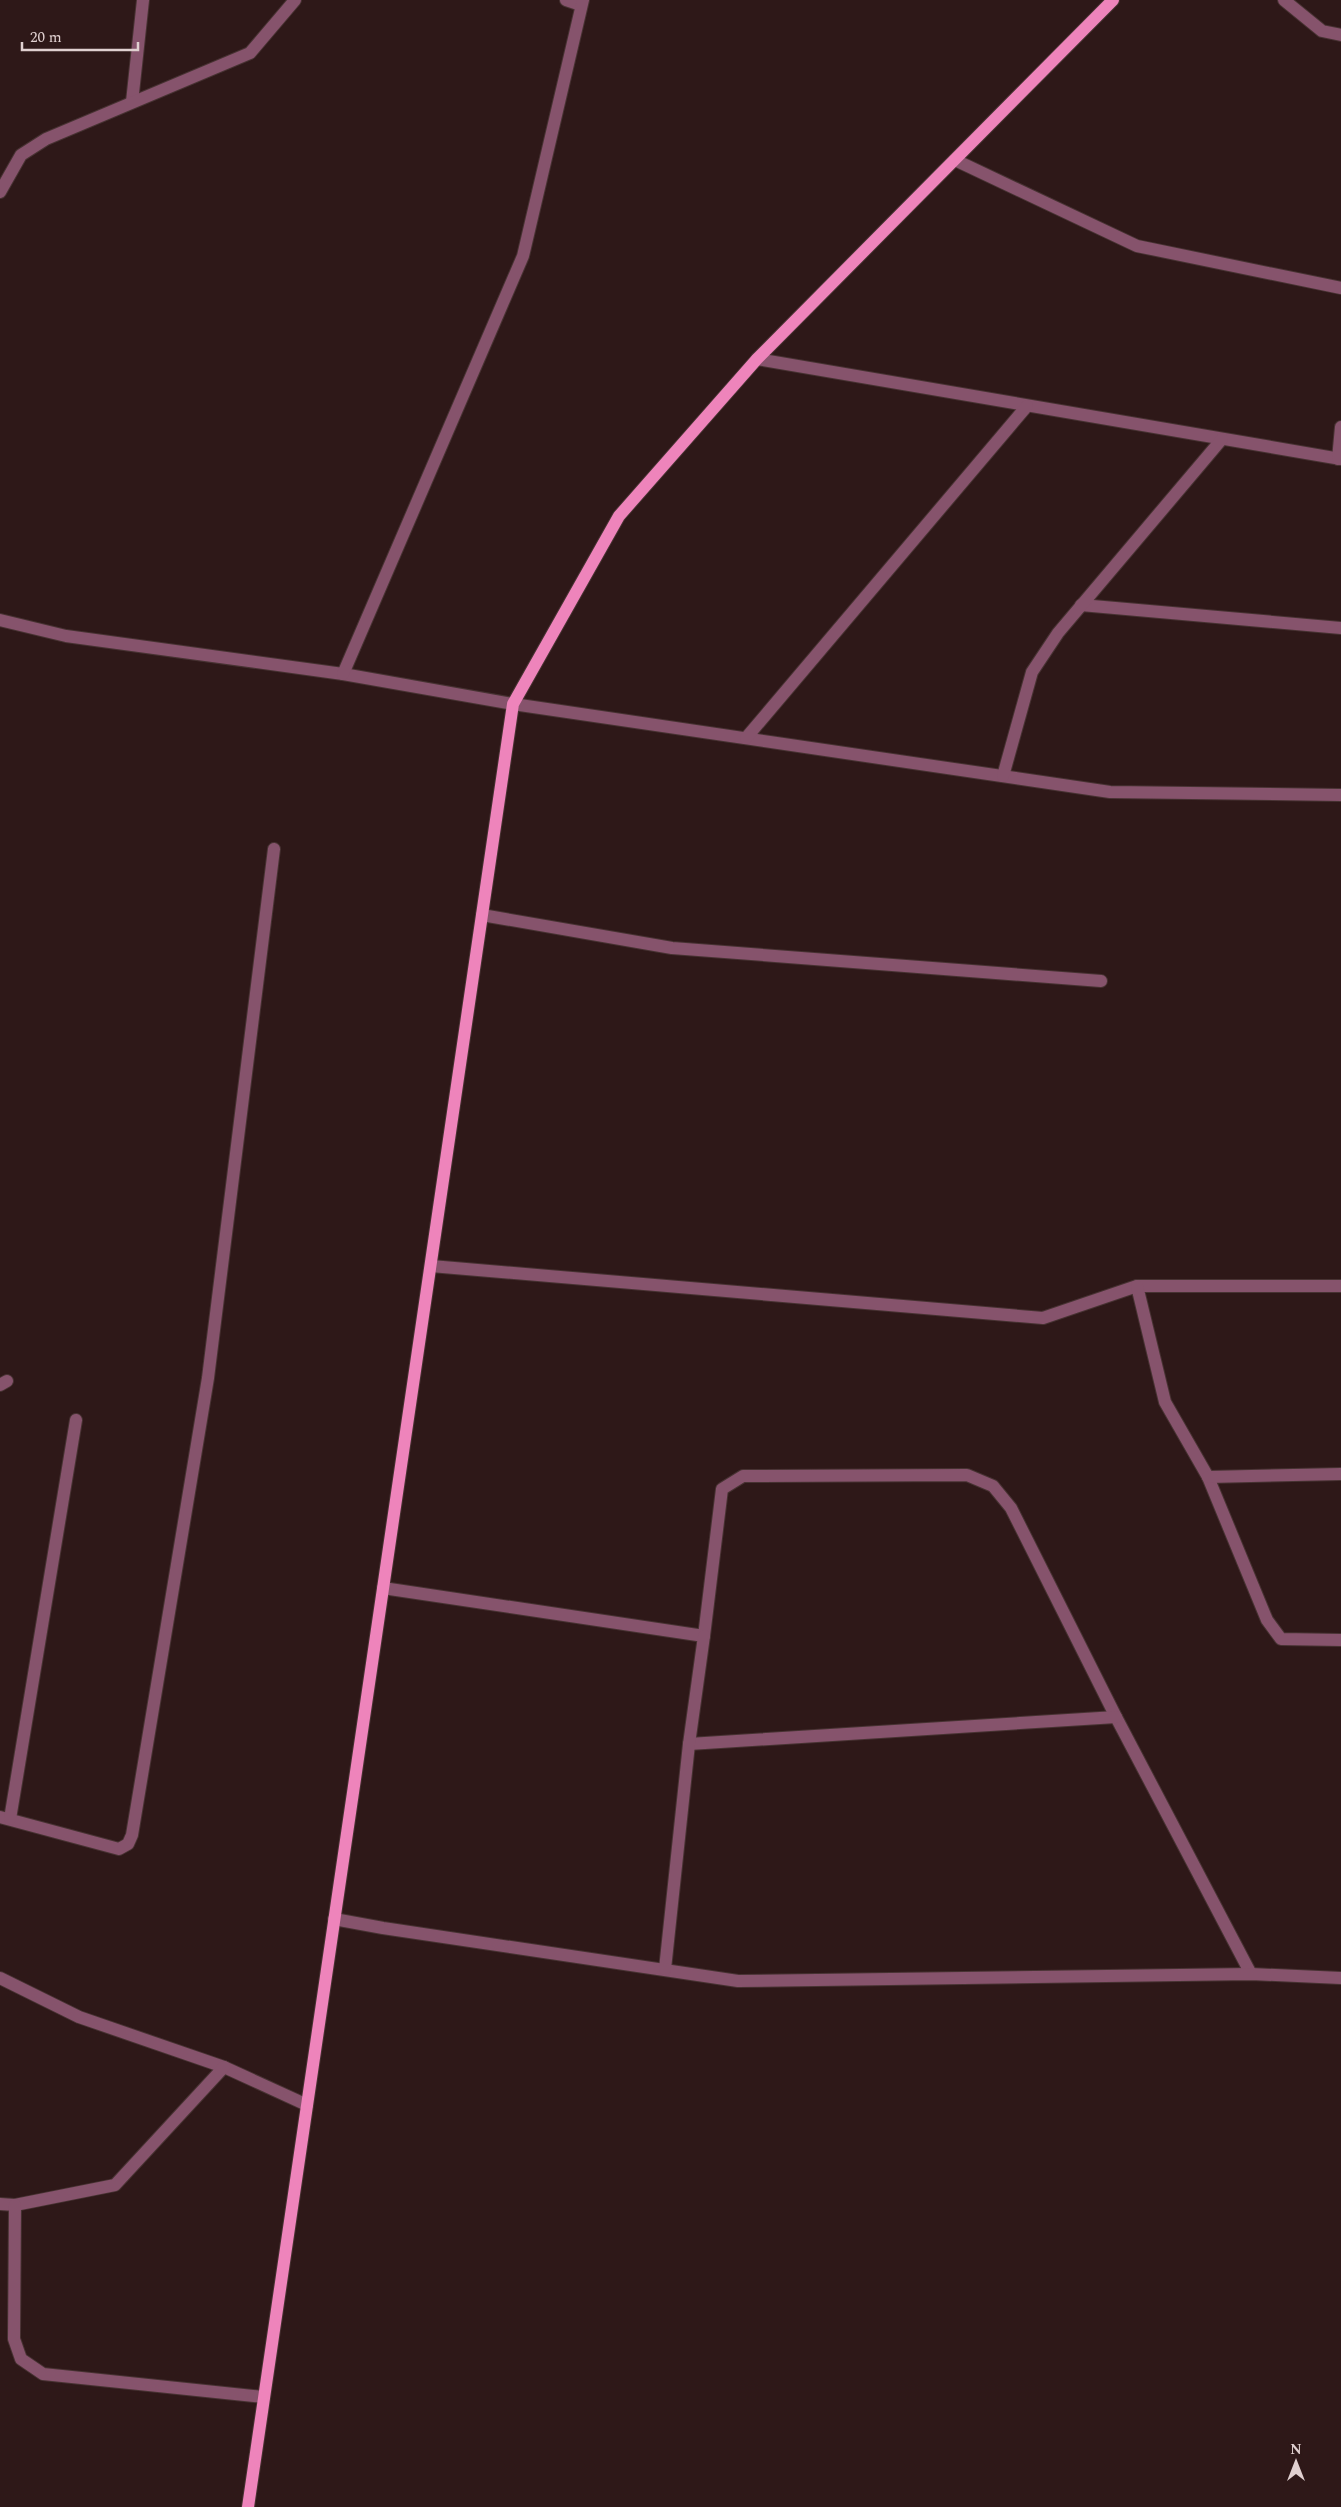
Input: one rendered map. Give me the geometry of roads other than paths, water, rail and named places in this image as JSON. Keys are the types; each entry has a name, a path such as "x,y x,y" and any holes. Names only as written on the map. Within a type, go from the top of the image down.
{"main road":[{"path":"248,2507 513,704 619,516 757,359 1113,0"}],"street":[{"path":"132,102 143,0"},
{"path":"0,192 21,154 46,139 250,52 295,0"},
{"path":"343,674 523,256 582,3 566,0"},
{"path":"1284,0 1322,31 1341,35"},
{"path":"955,160 1137,246 1341,288"},
{"path":"757,359 1339,459 1341,427"},
{"path":"746,738 1028,406"},
{"path":"1003,776 1032,672 1058,633 1222,438"},
{"path":"1081,605 1341,628"},
{"path":"0,620 66,636 343,674 513,704 1110,792 1341,795"},
{"path":"76,1420 5,1818 119,1849 128,1844 132,1835 208,1378 274,849"},
{"path":"482,915 672,948 1101,981"},
{"path":"431,1266 1043,1318 1137,1286 1341,1286"},
{"path":"1137,1286 1165,1402 1208,1477 1267,1620 1281,1639 1341,1640"},
{"path":"1208,1477 1341,1474"},
{"path":"665,1969 689,1744 722,1489 731,1481 742,1476 967,1475 993,1486 1011,1508 1116,1717 1250,1974"},
{"path":"384,1588 704,1636"},
{"path":"689,1744 1116,1717"},
{"path":"334,1919 738,1981 1250,1974 1341,1978"},
{"path":"0,1978 79,2017 224,2067 307,2105"},
{"path":"0,2204 15,2205 115,2185 224,2067"},
{"path":"15,2205 14,2339 21,2359 43,2374 264,2397"}]}
